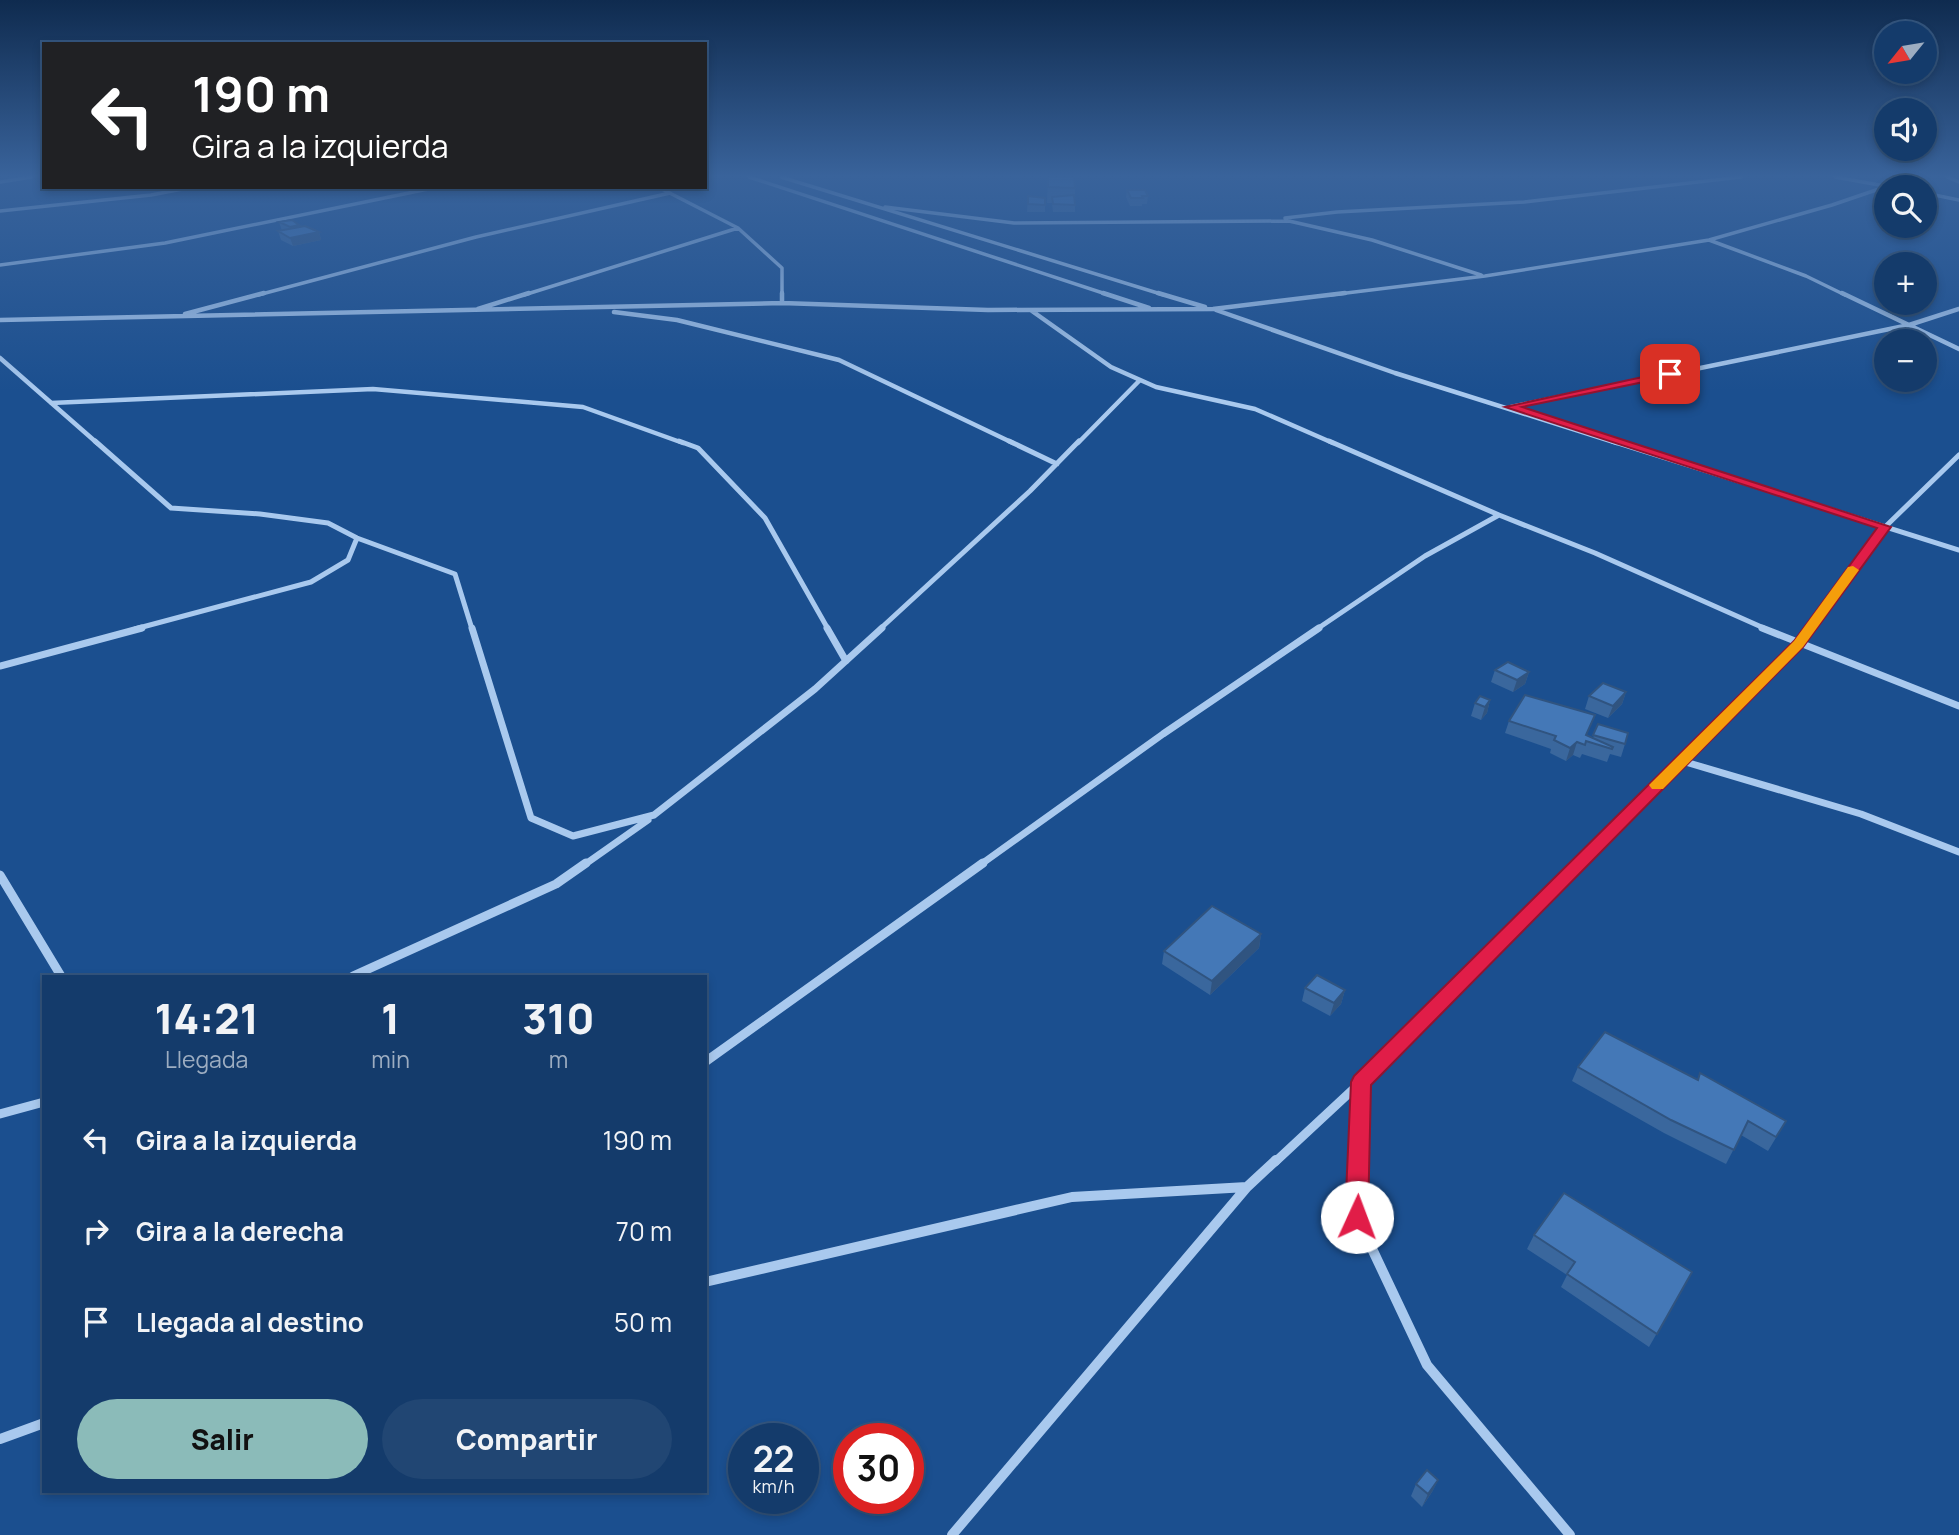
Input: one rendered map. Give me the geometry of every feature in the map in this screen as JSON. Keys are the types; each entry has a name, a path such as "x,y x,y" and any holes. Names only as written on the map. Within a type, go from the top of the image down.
{"street":[{"path":"0,265 135,249"},
{"path":"174,317 432,249"},
{"path":"468,312 672,249"},
{"path":"761,249 782,268 782,303"},
{"path":"969,249 1157,310"},
{"path":"1012,249 1213,309 1395,373 1959,550"},
{"path":"1394,249 1485,276"},
{"path":"0,320 468,312 782,303 1032,311 1213,309 1485,276 1655,249"},
{"path":"1732,249 1806,276 1959,349"},
{"path":"590,309 677,320 839,360 1057,464"},
{"path":"1510,407 1909,325 1959,309"},
{"path":"1032,311 1111,367 1156,387 1255,409 1595,553 1798,644 1959,706"},
{"path":"0,358 171,508 260,514 328,523 357,538 455,574 531,818 573,836 654,815"},
{"path":"355,975 556,884 654,815 815,689 1057,464 1140,380"},
{"path":"50,403 373,389 583,407 698,448 765,518 846,661"},
{"path":"952,1535 1247,1186 1361,1082 1798,644 1885,527 1959,455"},
{"path":"707,1061 1163,734 1425,556 1487,524 1499,514"},
{"path":"0,666 311,582 348,560 357,538"},
{"path":"1682,761 1861,814 1959,852"},
{"path":"0,876 60,975"},
{"path":"1361,1082 1357,1217 1427,1365 1570,1535"},
{"path":"0,1114 42,1103"},
{"path":"707,1282 1072,1197 1247,1186"},
{"path":"0,1439 42,1424"}],"building":[{"path":"1508,662 1529,672 1517,680 1495,670"},
{"path":"1603,683 1626,692 1613,706 1589,696"},
{"path":"1525,695 1595,715 1586,735 1613,747 1612,749 1586,741 1585,745 1577,742 1570,748 1554,740 1556,736 1509,721"},
{"path":"1480,696 1490,700 1485,707 1475,703"},
{"path":"1598,724 1628,733 1625,744 1593,735"},
{"path":"1212,906 1261,934 1212,981 1164,951"},
{"path":"1317,975 1345,990 1334,1003 1305,988"},
{"path":"1605,1032 1698,1080 1700,1073 1786,1121 1776,1137 1748,1121 1734,1150 1671,1120 1578,1067"},
{"path":"1564,1193 1692,1272 1657,1334 1567,1274 1575,1262 1534,1235"},
{"path":"1427,1470 1438,1480 1428,1494 1416,1484"}],"slow traffic":[{"path":"1657,785 1798,644 1853,570"}],"route":[{"path":"1357,1217 1361,1082 1798,644 1885,527 1510,407 1670,374"}]}
